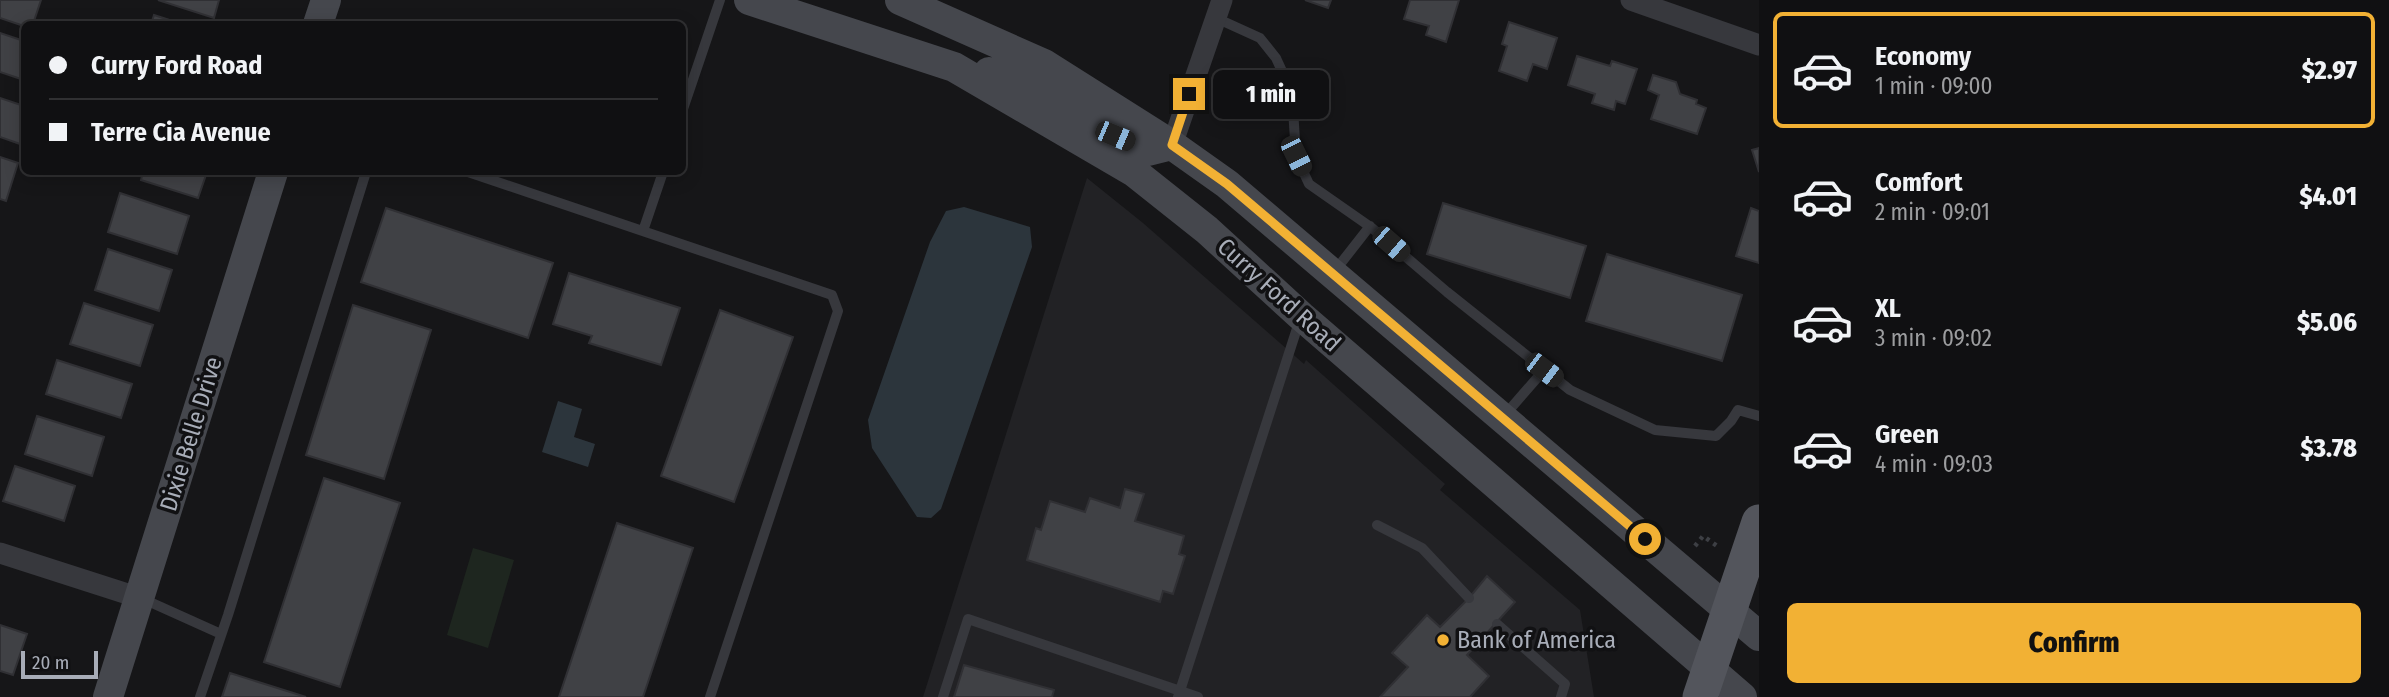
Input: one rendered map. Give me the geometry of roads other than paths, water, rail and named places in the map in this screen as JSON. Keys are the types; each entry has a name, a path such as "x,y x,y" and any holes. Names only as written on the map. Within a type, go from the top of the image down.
{"main road":[{"path":"319,21 326,0"},
{"name":"Curry Ford Road","path":"749,0 954,67 1134,172 1207,230 1705,683 1742,697"},
{"name":"Curry Ford Road","path":"900,0 1044,64 1172,145 1227,184 1759,636"},
{"path":"954,67 1009,75 1115,136 1148,151 1172,145"},
{"name":"Dixie Belle Drive","path":"108,697 271,175"},
{"path":"1705,683 1759,522"}],"street":[{"path":"1631,0 1759,45"},
{"path":"1172,145 1219,9"},
{"path":"0,553 140,597"}],"lane":[{"path":"686,100 720,0"},
{"path":"1219,9 1259,38 1276,58 1293,93 1296,156 1309,184 1370,226 1570,390 1656,430 1716,436 1738,410 1759,416"},
{"path":"200,697 365,175"},
{"path":"477,175 832,295 838,311 710,697"},
{"path":"643,231 662,175"},
{"path":"1332,274 1370,226"},
{"path":"1179,694 1301,316"},
{"path":"1503,418 1544,370"},
{"path":"1377,525 1422,548 1469,598"},
{"path":"140,597 221,634"},
{"path":"943,697 968,619 1179,694 1198,697"},
{"path":"1497,624 1565,684 1562,697"}],"place":[{"name":"Bank of America","path":"1443,640"}]}
